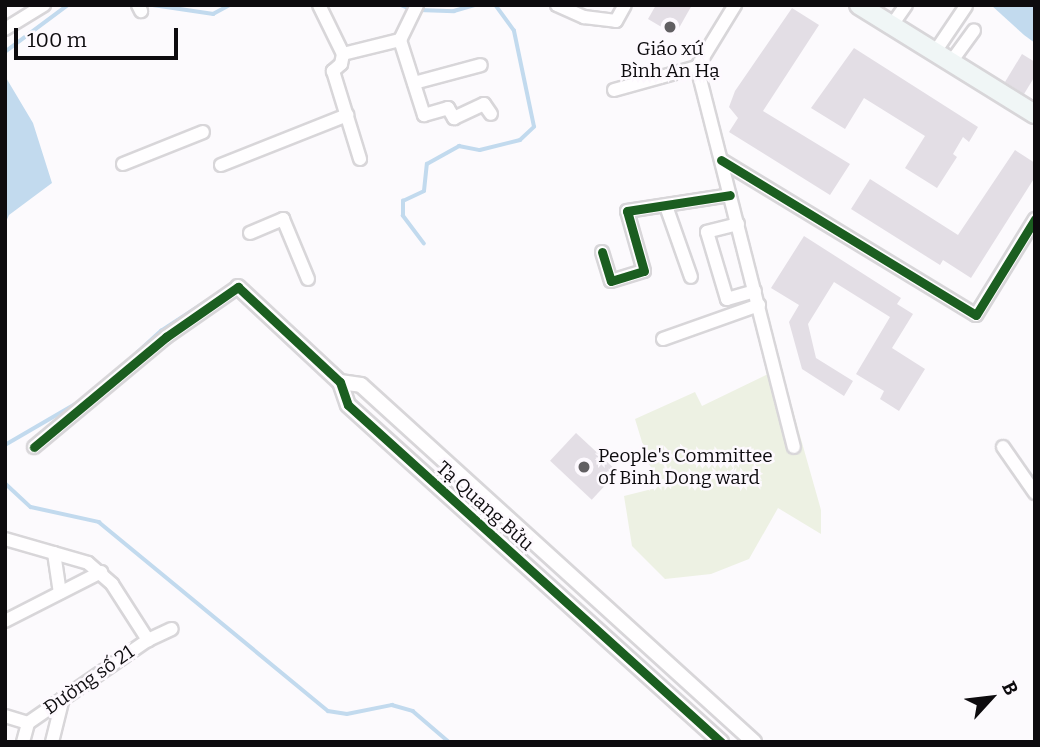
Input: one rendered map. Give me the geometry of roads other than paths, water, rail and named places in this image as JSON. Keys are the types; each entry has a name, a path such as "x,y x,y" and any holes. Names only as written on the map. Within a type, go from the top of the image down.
{"main road":[{"path":"859,5 1035,114"}],"street":[{"path":"10,26 44,5"},
{"path":"319,5 343,54 341,64 333,71 359,159"},
{"path":"556,5 584,17 616,21 625,5"},
{"path":"614,90 696,67 735,5"},
{"path":"892,25 906,5"},
{"path":"935,52 967,6"},
{"path":"414,11 400,40 424,115 448,108 454,118 484,104 491,114"},
{"path":"951,62 974,30"},
{"path":"343,54 400,40"},
{"path":"414,83 481,65"},
{"path":"696,67 794,447"},
{"path":"221,165 347,115"},
{"path":"123,164 203,132"},
{"path":"721,160 976,315 1035,219"},
{"path":"602,253 611,281 644,271 627,211 730,195"},
{"path":"666,206 691,277"},
{"path":"250,233 283,219 308,279"},
{"path":"738,224 706,232 727,299 755,291"},
{"path":"34,447 146,353 238,286"},
{"name":"Tạ Quang Bửu","path":"238,286 340,382 348,405 721,742"},
{"path":"663,339 759,305"},
{"name":"Tạ Quang Bửu","path":"340,382 361,386 754,742"},
{"path":"1003,447 1035,493"},
{"path":"5,539 88,563 101,572 148,640"},
{"path":"54,553 60,593"},
{"path":"533,572 548,555"},
{"path":"5,621 101,572"},
{"name":"Đường số 21","path":"5,716 28,723 148,640 172,629"},
{"path":"52,742 63,698"},
{"path":"23,742 28,723"}],"water":[{"path":"991,5 1035,5 1035,43 1024,35"},
{"path":"5,76 33,123 52,183 9,215 5,224"}],"waterway":[{"path":"5,52 68,5"},
{"path":"153,5 213,14 230,5"},
{"path":"401,5 411,9"},
{"path":"419,10 454,11 475,5"},
{"path":"424,244 403,216 403,201 424,191 427,164 459,146 480,150 520,140 534,127 514,31 495,5"},
{"path":"128,361 161,331 213,297"},
{"path":"5,445 79,402"},
{"path":"5,483 31,507 99,522 328,711 347,714 392,705 413,711 449,742"}],"place":[{"name":"Giáo xứ Bình An Hạ","path":"670,27"},
{"name":"People's Committee of Binh Dong ward","path":"584,467"}]}
